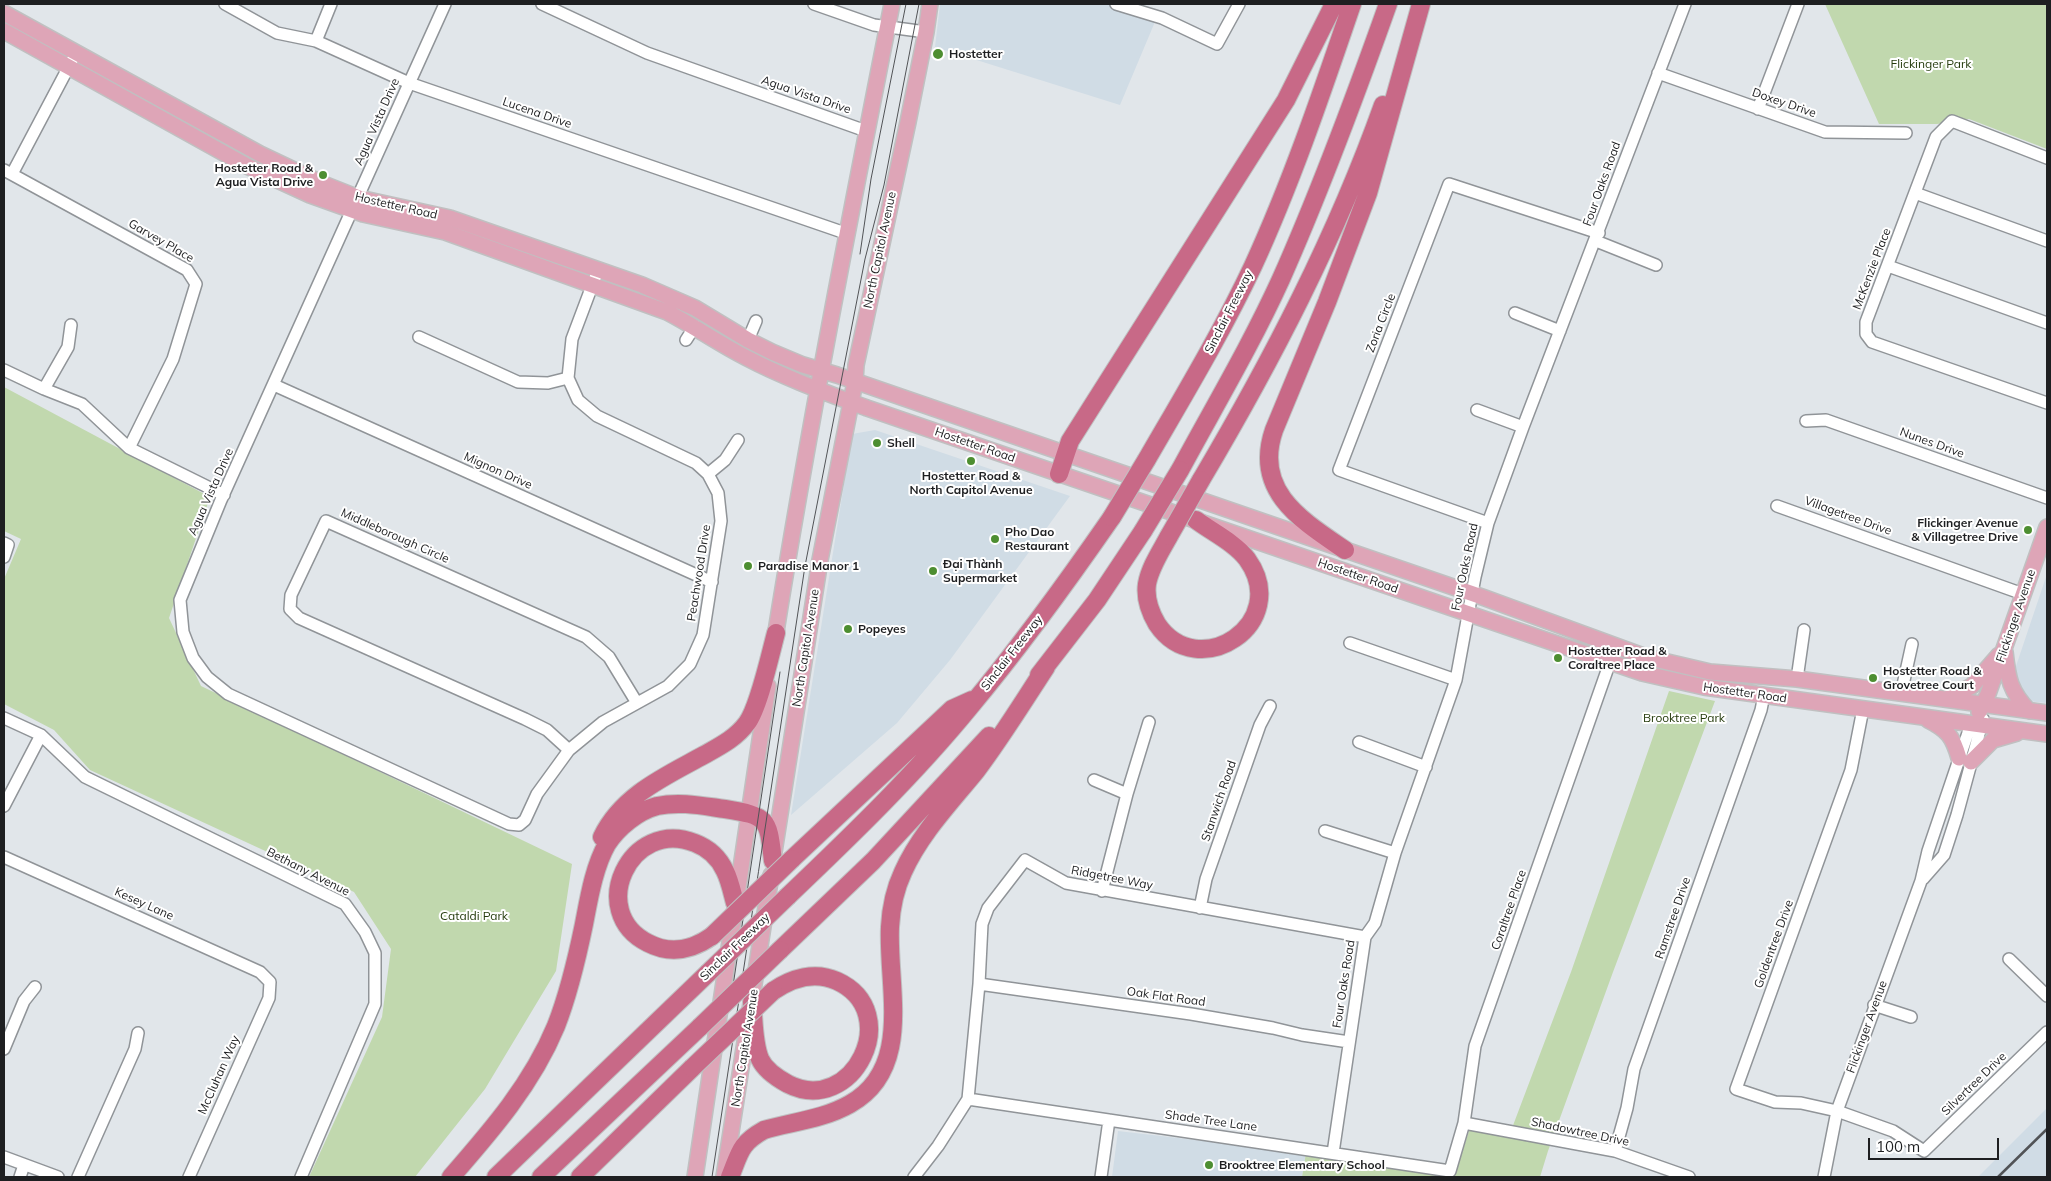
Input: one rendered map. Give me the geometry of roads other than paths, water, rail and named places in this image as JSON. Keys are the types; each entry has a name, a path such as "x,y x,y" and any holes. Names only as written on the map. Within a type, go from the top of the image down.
{"highway":[{"path":"1059,474 1064,454 1070,441 1286,100 1334,4"},
{"name":"Sinclair Freeway","path":"496,1177 851,836 977,698 1066,584 1112,517 1148,458 1213,343 1252,267 1287,187 1352,4"},
{"path":"541,1177 873,861 991,734 1046,667 1097,600 1143,531 1180,470 1280,281 1316,198 1388,4"},
{"path":"1196,520 1240,551 1250,564 1257,582 1259,601 1254,619 1236,640 1216,648 1190,647 1178,643 1169,637 1154,619 1146,596 1150,573 1169,536 1270,361 1322,253 1366,150 1420,4"},
{"path":"1345,550 1302,521 1287,506 1273,480 1270,470 1269,450 1274,430 1327,302 1365,201 1380,154 1420,4"},
{"path":"590,893 592,864 598,848 611,821 626,803 656,781 724,744 746,725 753,711 776,633"},
{"path":"730,1177 740,1149 745,1142 764,1130 822,1116 841,1109 859,1099 879,1077 889,1058 892,1047 890,927 894,898 902,874 922,839 992,750 1046,667"},
{"path":"735,903 729,880 717,859 709,851 678,838 657,841 639,851 626,866 618,888 618,900 625,922 640,939 661,949 673,950 694,947 712,936 952,709 977,698"},
{"path":"451,1177 502,1119 527,1082 548,1043 571,981 590,893 607,845 620,828 646,810 656,806 678,804 749,813 760,818 767,826 773,862"},
{"path":"580,1177 692,1068 773,991 782,985 799,978 820,976 840,982 856,996 867,1016 869,1037 863,1058 850,1074 831,1086 811,1089 791,1086 767,1070 761,1060 758,1049 752,1002"}],"main road":[{"path":"695,1177 776,633 818,390 866,131 892,4"},
{"name":"North Capitol Avenue","path":"724,1177 820,560 855,382 856,365 926,32 930,4"},
{"name":"Hostetter Road","path":"4,14 356,205 446,232 667,312 695,326 747,358 818,390 851,402 1670,681 2047,734"},
{"name":"Hostetter Road","path":"4,31 247,166 310,196 356,205 450,218 675,298 748,340 803,365 1345,550 1646,657 1710,672 1797,679 2047,713"},
{"name":"Flickinger Avenue","path":"1976,724 2005,648 2047,527"},
{"path":"1946,700 1972,686 2005,648"},
{"path":"2005,648 2010,684 2017,698 2029,710"},
{"path":"1923,717 1943,727 1965,760 1993,740 2027,731"}],"street":[{"name":"Lucena Drive","path":"225,4 277,33 316,41 409,83 848,234"},
{"path":"316,41 331,4"},
{"name":"Agua Vista Drive","path":"445,4 224,495 180,600 183,632 194,658 207,677 228,694 509,824 518,825"},
{"name":"Agua Vista Drive","path":"542,4 647,53 866,131"},
{"path":"814,4 874,25 926,32"},
{"path":"1116,4 1162,18 1217,44 1238,4"},
{"name":"Four Oaks Road","path":"1333,1152 1365,938 1375,922 1395,853 1456,680 1488,523 1685,4"},
{"path":"1758,109 1798,4"},
{"path":"8,172 76,53"},
{"name":"Doxey Drive","path":"1658,73 1826,132 1906,133"},
{"name":"McKenzie Place","path":"2047,158 1952,121 1936,137 1866,322 1866,334 1872,342 2047,404"},
{"name":"Garvey Place","path":"8,172 187,270 196,284 173,359 129,448"},
{"name":"Zoria Circle","path":"1488,523 1339,470 1449,184 1597,237"},
{"path":"1915,194 2047,241"},
{"path":"1597,237 1656,265"},
{"path":"1888,266 2047,323"},
{"path":"419,337 518,382 548,383 568,378 572,339 598,270"},
{"path":"1515,313 1560,331"},
{"path":"748,340 756,321"},
{"path":"44,389 68,347 71,325"},
{"path":"686,340 695,326"},
{"path":"4,370 82,404 129,448 224,495"},
{"name":"Peachwood Drive","path":"518,825 525,820 537,794 569,750 604,722 668,686 690,664 703,635 721,521 718,493 708,474 696,463 597,416 578,400 568,378"},
{"name":"Mignon Drive","path":"274,385 712,582"},
{"path":"1477,410 1523,427"},
{"name":"Nunes Drive","path":"1806,421 1826,420 2047,498"},
{"path":"708,474 725,460 738,440"},
{"name":"Villagetree Drive","path":"1777,506 2023,594"},
{"name":"Middleborough Circle","path":"569,750 547,730 525,719 299,618 290,609 291,595 326,521 586,637 610,657 637,703"},
{"path":"4,557 6,544"},
{"path":"1797,679 1804,630"},
{"path":"1350,643 1456,680"},
{"path":"1901,694 1912,644"},
{"name":"Coraltree Place","path":"1450,1171 1464,1123 1475,1046 1610,662"},
{"name":"Ramstree Drive","path":"1614,1152 1627,1108 1634,1069 1761,710 1764,695"},
{"name":"Stanwich Road","path":"1200,908 1206,879 1260,725 1270,706"},
{"name":"Goldentree Drive","path":"1837,1111 1801,1103 1775,1102 1736,1089 1851,770 1863,709"},
{"name":"Bethany Avenue","path":"4,718 41,735 85,777 346,904 365,932 375,953 375,1004 301,1177"},
{"path":"1102,891 1127,794 1149,722"},
{"name":"Flickinger Avenue","path":"1824,1177 1837,1111 1874,1005 1922,881 1928,851 1965,760 1976,724"},
{"path":"4,806 41,735"},
{"path":"1359,742 1426,767"},
{"name":"Flickinger Avenue","path":"1922,881 1944,855 1957,816 1965,760"},
{"path":"1094,780 1127,794"},
{"path":"1325,831 1395,853"},
{"name":"Kesey Lane","path":"4,857 260,972 270,982"},
{"name":"Ridgetree Way","path":"914,1177 938,1146 968,1098 979,984 982,924 988,908 1025,860 1066,883 1365,938"},
{"path":"2009,959 2047,996"},
{"name":"McCluhan Way","path":"189,1177 269,998 270,982"},
{"name":"Oak Flat Road","path":"979,984 1190,1014 1349,1042"},
{"path":"4,1049 24,1001 35,987"},
{"path":"1874,1005 1911,1017"},
{"name":"Silvertree Drive","path":"1837,1111 1893,1131 1924,1151 2047,1032"},
{"path":"78,1177 135,1049 138,1034"},
{"name":"Shade Tree Lane","path":"968,1098 1450,1171"},
{"path":"1101,1177 1109,1120"},
{"name":"Shadowtree Drive","path":"1464,1123 1614,1152 1689,1177"},
{"path":"4,1157 58,1177"},
{"path":"20,1177 24,1165"}],"tram line":[{"path":"860,254 871,179 906,4"},
{"path":"712,1177 805,566 865,259 884,185 919,4"},
{"path":"733,986 780,672"}],"railway":[{"path":"1998,1177 2047,1129"}],"place":[{"name":"Hostetter","path":"938,54"},
{"name":"Hostetter Road & Agua Vista Drive","path":"323,175"},
{"name":"Shell","path":"877,443"},
{"name":"Hostetter Road & North Capitol Avenue","path":"971,461"},
{"name":"Flickinger Avenue & Villagetree Drive","path":"2028,530"},
{"name":"Pho Dao Restaurant","path":"995,539"},
{"name":"Paradise Manor 1","path":"748,566"},
{"name":"Đại Thành Supermarket","path":"933,571"},
{"name":"Popeyes","path":"848,629"},
{"name":"Hostetter Road & Coraltree Place","path":"1558,658"},
{"name":"Hostetter Road & Grovetree Court","path":"1873,678"},
{"name":"Brooktree Elementary School","path":"1209,1165"}],"park label":[{"name":"Flickinger Park","path":"1931,64"},
{"name":"Brooktree Park","path":"1684,718"},
{"name":"Cataldi Park","path":"474,916"}]}
